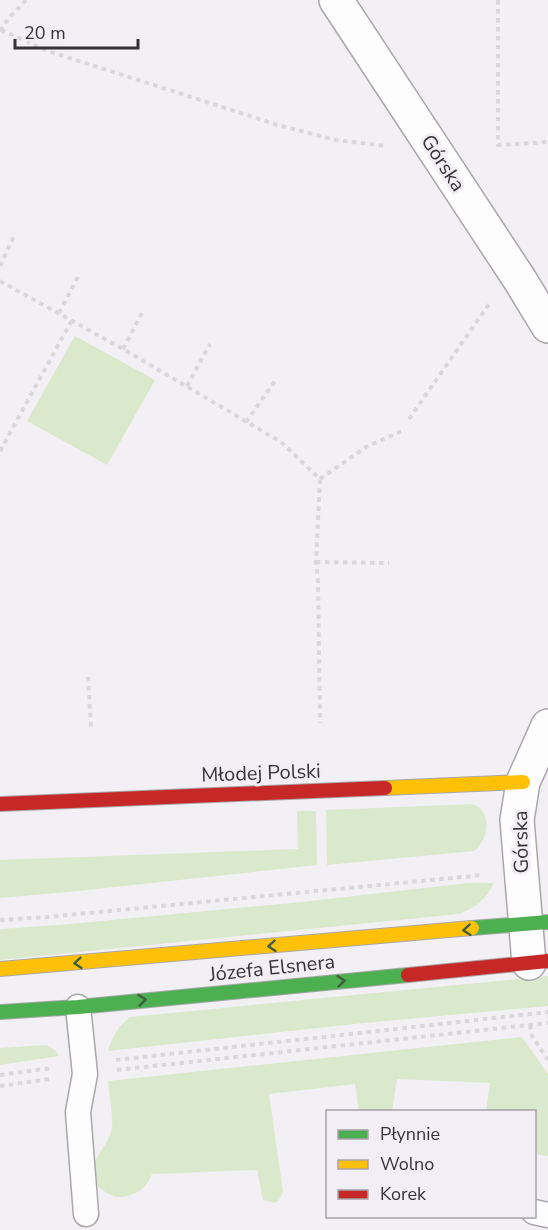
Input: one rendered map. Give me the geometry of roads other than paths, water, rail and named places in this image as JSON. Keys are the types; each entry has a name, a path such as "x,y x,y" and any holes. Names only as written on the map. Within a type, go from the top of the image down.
{"street":[{"name":"Górska","path":"336,0 548,326"},
{"name":"Górska","path":"538,962 536,923 520,871 517,820 523,782 548,726"},
{"name":"Młodej Polski","path":"0,804 523,782"},
{"name":"Józefa Elsnera","path":"0,969 536,923"},
{"name":"Józefa Elsnera","path":"0,1012 78,1007 538,962"}],"lane":[{"path":"78,1007 85,1069 78,1112 86,1214"}]}
